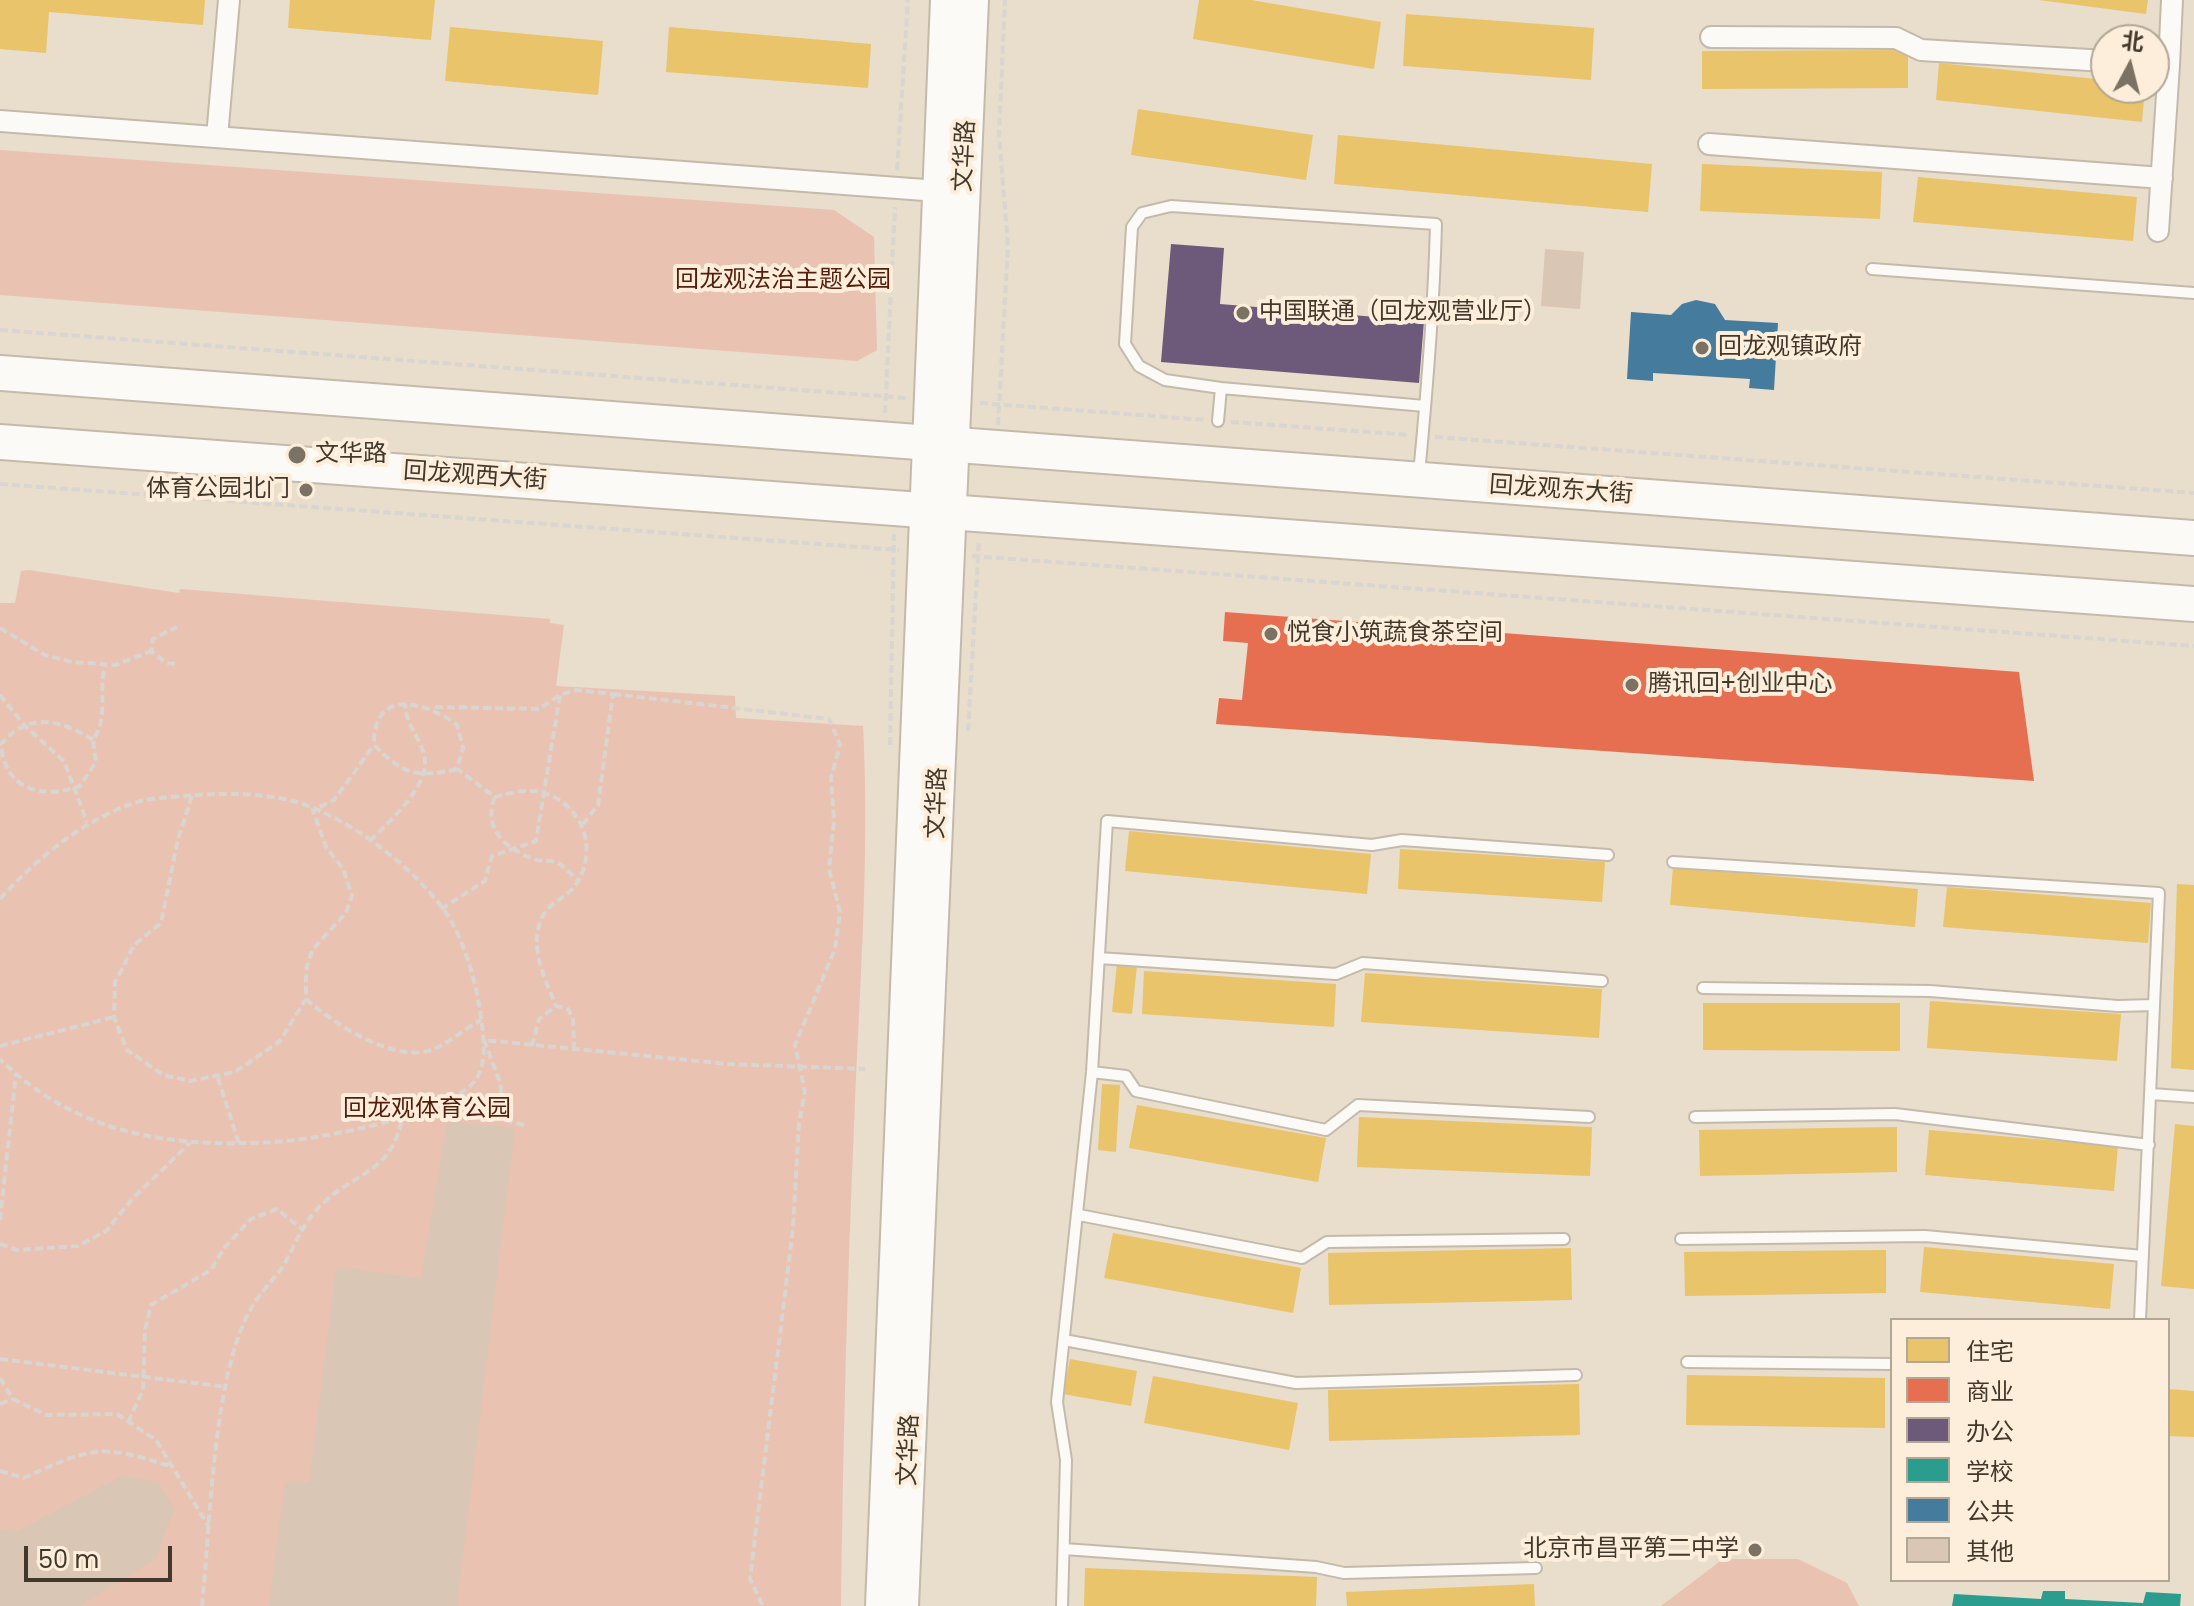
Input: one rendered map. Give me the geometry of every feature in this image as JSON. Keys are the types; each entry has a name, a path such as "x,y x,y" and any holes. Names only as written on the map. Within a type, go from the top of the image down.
{"main road":[{"path":"0,373 941,444"},
{"name":"回龙观西大街","path":"0,442 938,511"},
{"name":"回龙观东大街","path":"941,444 2194,538"},
{"path":"938,511 2194,604"}],"street":[{"path":"217,137 229,0"},
{"name":"文华路","path":"941,444 938,191 946,0"},
{"name":"文华路","path":"881,1606 941,444 973,0"},
{"path":"2168,24 2172,0"},
{"path":"1711,37 1896,38 1921,50 2090,60"},
{"path":"2158,231 2162,104"},
{"path":"0,121 938,191"},
{"path":"1709,144 2162,178"},
{"name":"文华路","path":"903,1606 938,511"}],"lane":[{"path":"1418,480 1425,406 1436,224 1171,206 1142,213 1132,227 1125,344 1139,366 1165,380 1221,388 1425,406"},
{"path":"1872,269 2194,293"},
{"path":"1218,421 1221,388"},
{"path":"1062,1606 1066,1460 1057,1402 1092,1072 1107,821 1372,845 1402,840 1608,855"},
{"path":"1673,862 2159,893 2140,1318"},
{"path":"1099,958 1336,974 1363,963 1602,981"},
{"path":"1703,988 1930,991 2118,1006 2154,1005"},
{"path":"1092,1072 1126,1076 1136,1091 1326,1130 1358,1105 1589,1117"},
{"path":"2151,1094 2194,1097"},
{"path":"1695,1117 1895,1114 2149,1145"},
{"path":"1079,1215 1302,1258 1327,1242 1564,1239"},
{"path":"1681,1239 1925,1236 2143,1256"},
{"path":"1064,1340 1296,1383 1576,1375"},
{"path":"1687,1362 1890,1364"},
{"path":"1064,1549 1316,1567 1344,1573 1536,1568"}],"path":[{"path":"1001,389 1008,246 999,134 1005,0"},
{"path":"0,330 877,395"},
{"path":"1013,405 2194,493"},
{"path":"0,484 866,548"},
{"path":"1004,558 2194,646"},
{"path":"151,651 153,639 177,627"},
{"path":"0,639 3,630 45,655 72,662 96,661 105,666 151,651"},
{"path":"151,651 157,658 175,664"},
{"path":"93,740 65,726 37,721 15,727 1,744 2,762 14,781 36,791 73,789 89,777 96,762 93,740 101,728 104,705 99,688 105,666"},
{"path":"313,810 334,800 374,745 373,725 384,711 405,704 539,709 560,695 576,690 829,719 840,745 831,778 834,821 829,869 840,912 835,949 795,1045 805,1092 799,1123 793,1228 750,1579 763,1606"},
{"path":"582,825 598,805 613,694"},
{"path":"0,695 24,725 64,761 87,822"},
{"path":"441,909 485,881 492,856 536,841 560,695"},
{"path":"370,841 400,810 424,774 424,752 407,725 405,704"},
{"path":"433,707 457,725 463,748 457,769"},
{"path":"374,745 395,766 424,774 457,769 495,797"},
{"path":"0,899 20,877 87,822 134,802 242,792 294,802 313,810 370,841 423,885 441,909 465,954 484,1040 500,1082 504,1120 524,1125"},
{"path":"495,797 514,792 544,793 565,805 582,825 589,841 578,881 554,901 540,922 539,965 556,1006"},
{"path":"192,796 178,839 161,923 134,945 115,983 114,1017 127,1050 163,1075 190,1081 218,1078 265,1055 280,1041 306,999 306,971 312,950 346,913 352,895 343,869 326,847 313,810"},
{"path":"495,797 489,812 492,828 514,848 535,861 557,862 578,881"},
{"path":"306,999 327,1018 364,1039 404,1051 433,1050 481,1020"},
{"path":"556,1006 568,1009 573,1019 574,1050"},
{"path":"532,1046 539,1019 556,1006"},
{"path":"0,1046 114,1017"},
{"path":"484,1040 728,1064 798,1064 865,1069"},
{"path":"0,1059 63,1107 108,1127 190,1143 239,1144 353,1132 453,1099 475,1081 484,1040"},
{"path":"0,1220 16,1074"},
{"path":"218,1078 239,1144"},
{"path":"202,1606 231,1350 252,1305 285,1262 302,1229 320,1206 379,1166 399,1137 402,1116"},
{"path":"0,1132 10,1128"},
{"path":"1,1246 17,1250 78,1246 106,1231 133,1198 190,1143"},
{"path":"128,1422 143,1390 145,1330 151,1305 211,1270 224,1248 251,1219 277,1209 302,1229"},
{"path":"0,1359 226,1387"},
{"path":"0,1378 13,1399 46,1415 117,1414 156,1440 210,1528"},
{"path":"0,1404 13,1399"},
{"path":"0,1471 24,1478 76,1454 121,1450 173,1467"}],"green space":[{"name":"回龙观法治主题公园","path":"0,150 834,210 874,237 877,350 857,361 0,295"},
{"name":"回龙观体育公园","path":"21,571 179,593 180,589 550,619 550,623 564,625 556,686 735,696 736,718 863,726 865,877 847,1306 841,1606 0,1606 0,603 15,603"},
{"path":"1723,1559 1798,1559 1847,1583 1859,1606 1661,1606"}],"building: 住宅":[{"path":"0,0 205,0 203,25 49,12 46,53 0,49"},
{"path":"290,0 435,0 431,40 288,28"},
{"path":"1199,0 1251,0 1381,22 1374,69 1193,39"},
{"path":"2039,0 2148,0 2146,14"},
{"path":"1406,14 1594,28 1591,80 1403,66"},
{"path":"450,27 603,41 598,95 445,81"},
{"path":"669,27 871,44 868,88 666,72"},
{"path":"1908,50 1908,88 1702,89 1702,51"},
{"path":"1939,63 2090,78 2090,104 2144,104 2142,122 1936,100"},
{"path":"1138,109 1313,135 1306,180 1131,155"},
{"path":"1338,135 1652,164 1648,212 1334,184"},
{"path":"1702,164 1882,172 1880,219 1700,211"},
{"path":"1918,177 2137,197 2133,241 1913,222"},
{"path":"1129,831 1371,854 1367,894 1125,871"},
{"path":"1400,849 1605,862 1602,902 1398,889"},
{"path":"1673,867 1918,889 1915,927 1670,905"},
{"path":"2177,884 2194,885 2194,1070 2171,1068"},
{"path":"1947,887 2151,903 2148,943 1943,927"},
{"path":"1117,963 1137,965 1132,1014 1112,1012"},
{"path":"1144,971 1336,984 1334,1027 1142,1014"},
{"path":"1365,973 1602,989 1599,1038 1361,1022"},
{"path":"1930,1001 2121,1014 2117,1061 1927,1048"},
{"path":"1703,1003 1900,1003 1900,1051 1703,1050"},
{"path":"1102,1084 1120,1085 1116,1152 1098,1150"},
{"path":"1137,1105 1326,1138 1318,1182 1129,1148"},
{"path":"1359,1117 1592,1127 1590,1176 1357,1167"},
{"path":"2175,1124 2194,1126 2194,1289 2161,1286"},
{"path":"1897,1127 1897,1172 1700,1176 1699,1130"},
{"path":"1929,1130 2118,1146 2114,1191 1925,1175"},
{"path":"1113,1233 1301,1268 1293,1313 1104,1278"},
{"path":"1924,1247 2114,1264 2110,1309 1920,1292"},
{"path":"1571,1248 1572,1300 1329,1305 1328,1253"},
{"path":"1886,1250 1886,1293 1685,1296 1684,1252"},
{"path":"1070,1359 1137,1371 1131,1406 1063,1394"},
{"path":"1687,1375 1885,1378 1885,1428 1686,1425"},
{"path":"1153,1376 1298,1403 1289,1450 1144,1423"},
{"path":"1579,1384 1580,1435 1329,1441 1328,1390"},
{"path":"2170,1389 2194,1391 2194,1437 2170,1436"},
{"path":"1085,1568 1317,1577 1316,1606 1084,1606"},
{"path":"1534,1584 1535,1606 1347,1606 1346,1592"}],"building: 商业":[{"name":"腾讯回+创业中心","path":"1225,612 2019,672 2034,781 1216,724 1219,698 1242,700 1248,643 1223,641"}],"building: 办公":[{"name":"中国联通（回龙观营业厅）","path":"1171,244 1224,248 1220,304 1424,321 1419,383 1161,362"}],"building: 学校":[{"path":"2043,1591 2065,1591 2065,1599 2143,1603 2146,1592 2181,1594 2180,1606 1952,1606 1954,1594 2041,1599"}],"building: 公共":[{"name":"回龙观镇政府","path":"1696,300 1715,304 1725,320 1778,323 1774,390 1749,388 1750,379 1653,373 1653,381 1627,379 1631,312 1671,315 1682,304"}],"building: 其他":[{"path":"1545,249 1584,252 1580,309 1541,306"},
{"path":"447,1121 515,1128 457,1606 269,1606 285,1482 309,1482 336,1267 421,1278"},
{"path":"122,1476 158,1482 174,1509 156,1559 80,1606 0,1606 0,1529 17,1531"}],"place":[{"name":"中国联通（回龙观营业厅）","path":"1243,313"},
{"name":"回龙观镇政府","path":"1702,348"},
{"name":"文华路","path":"297,455"},
{"name":"体育公园北门","path":"306,490"},
{"name":"悦食小筑蔬食茶空间","path":"1271,634"},
{"name":"腾讯回+创业中心","path":"1632,685"},
{"name":"北京市昌平第二中学","path":"1755,1550"}]}
